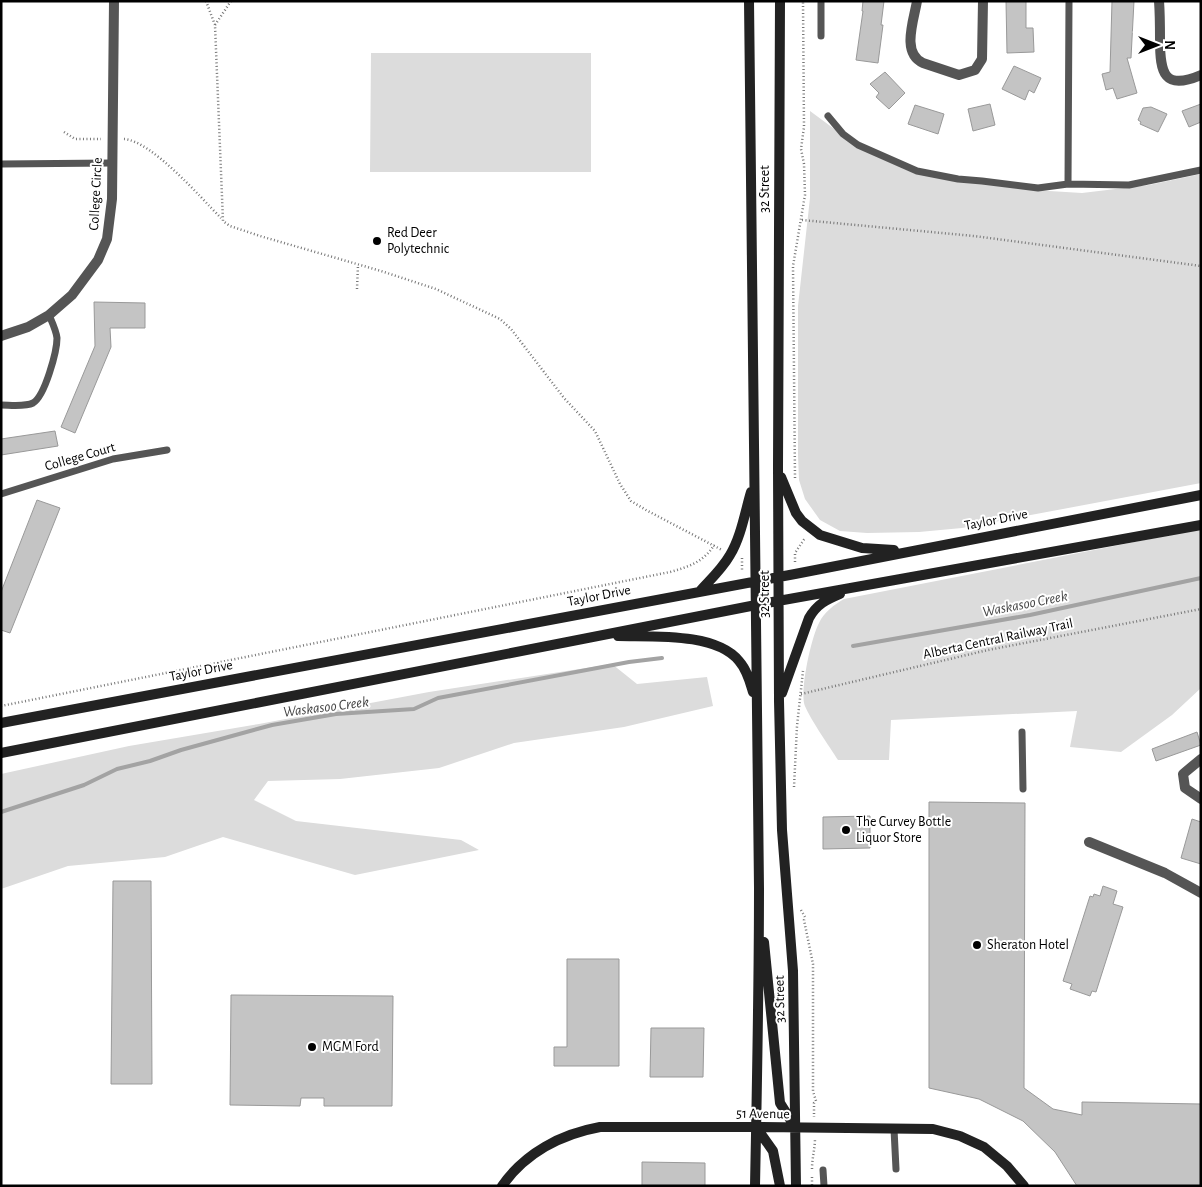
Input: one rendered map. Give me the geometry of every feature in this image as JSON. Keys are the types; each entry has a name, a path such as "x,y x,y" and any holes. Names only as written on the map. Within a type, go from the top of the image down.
{"main road":[{"name":"32 Street","path":"749,1 759,890 755,1186"},
{"name":"32 Street","path":"780,1 779,701 782,830 793,971 796,1186"},
{"path":"778,467 796,513 806,525 820,535 862,548 910,550"},
{"path":"700,591 720,570 735,546 755,481"},
{"name":"Taylor Drive","path":"1,723 778,577 1201,495"},
{"path":"1,753 597,635 1201,525"},
{"path":"779,701 809,618 815,609 822,602 859,586"},
{"path":"597,635 685,638 724,647 739,660 747,673 756,702"},
{"path":"759,890 780,1103 796,1128"},
{"name":"51 Avenue","path":"502,1186 508,1177 526,1160 556,1140 580,1131 600,1127 933,1129 953,1133 973,1141 997,1157 1024,1186"},
{"path":"756,1127 773,1151 780,1186"}],"street":[{"name":"College Circle","path":"1,336 28,327 49,316 72,295 98,260 107,239 110,221 112,163 114,1"},
{"path":"917,1 911,40 912,55 923,64 959,75 975,70 982,59 983,1"},
{"path":"1160,1 1160,60 1164,72 1174,80 1179,81 1201,75"},
{"path":"1201,759 1183,774 1185,788 1201,799"},
{"path":"1089,842 1165,873 1201,893"}],"lane":[{"path":"821,1 821,36"},
{"path":"1068,184 1069,1"},
{"path":"828,116 843,134 858,145 917,171 958,180 1038,188 1068,184 1129,185 1201,170"},
{"path":"1,164 112,163"},
{"path":"1,405 31,404 39,398 45,387 57,339 56,331 49,316"},
{"name":"College Court","path":"1,494 113,459 167,450"},
{"path":"1022,732 1022,789"},
{"path":"894,1128 896,1169"},
{"path":"823,1170 824,1186"}],"path":[{"path":"206,1 215,25 222,219"},
{"path":"215,25 231,1"},
{"path":"796,484 794,464 793,266 805,195 804,164 801,149 804,127 803,1"},
{"path":"64,132 75,139 103,139"},
{"path":"121,139 140,143 155,153 227,224 244,231 381,270 436,289 505,323 564,398 595,431 620,484 631,501 724,551"},
{"path":"802,220 974,236 1201,266"},
{"path":"357,289 358,265"},
{"path":"795,559 795,553 806,536"},
{"path":"1,706 670,572 700,561 707,556 714,546"},
{"path":"742,558 742,570"},
{"name":"Alberta Central Railway Trail","path":"794,790 800,694 988,650 1201,609"},
{"path":"804,920 813,964 812,1091 816,1101 814,1103"}],"shaded area":[{"path":"371,53 591,53 591,172 370,172"},
{"path":"810,111 856,145 903,165 974,181 1033,190 1082,193 1149,185 1201,174 1201,483 962,528 919,532 867,533 840,531 820,520 805,499 799,480 798,455 798,306 810,198"},
{"path":"1201,529 1201,688 1172,715 1121,752 1070,747 1077,711 891,720 889,760 838,760 806,708 803,695 805,674 816,630 826,612 844,599"},
{"path":"612,664 637,684 707,677 713,706 624,727 514,743 439,768 340,779 268,781 254,800 296,821 461,840 479,850 355,875 223,837 165,857 68,866 1,889 1,774 129,746 429,692"}],"building":[{"path":"863,1 884,1 878,63 856,60"},
{"path":"1006,1 1026,1 1026,28 1033,28 1034,52 1007,53"},
{"path":"1112,1 1134,1 1131,58 1127,58 1137,93 1117,99 1113,88 1106,90 1102,74 1110,72"},
{"path":"1014,66 1041,78 1034,93 1029,90 1025,100 1002,89"},
{"path":"885,72 905,93 889,109 876,97 879,93 870,84"},
{"path":"990,104 995,125 973,131 968,109"},
{"path":"1201,104 1201,122 1189,127 1182,111"},
{"path":"915,105 944,114 938,134 908,124"},
{"path":"1151,107 1167,114 1158,132 1140,124 1141,122 1138,120 1143,108"},
{"path":"94,302 145,303 145,328 110,328 111,347 75,433 61,427 95,346"},
{"path":"55,431 58,446 1,455 1,439"},
{"path":"37,500 60,508 10,633 1,630 1,592"},
{"path":"1197,732 1201,745 1156,761 1152,749"},
{"name":"Sheraton Hotel","path":"929,802 1025,803 1024,1088 1053,1109 1082,1115 1082,1102 1201,1104 1201,1186 1077,1186 1055,1152 1023,1121 979,1099 929,1088"},
{"name":"The Curvey Bottle Liquor Store","path":"870,816 870,848 823,849 823,817"},
{"path":"1192,819 1201,822 1201,864 1181,858"},
{"path":"113,881 151,881 152,1084 111,1084"},
{"path":"1103,886 1117,891 1113,904 1123,907 1096,992 1092,991 1090,996 1070,989 1072,984 1063,981 1090,896 1093,897 1094,894 1100,896"},
{"path":"567,959 619,959 619,1066 554,1066 554,1047 567,1047"},
{"name":"MGM Ford","path":"231,995 393,996 392,1106 324,1106 324,1098 301,1098 300,1106 230,1105"},
{"path":"651,1028 704,1028 703,1077 650,1077"},
{"path":"642,1162 705,1163 705,1186 642,1186"}],"waterway":[{"name":"Waskasoo Creek","path":"853,646 1030,615 1201,578"},
{"name":"Waskasoo Creek","path":"1,812 84,785 117,769 272,725 336,714 414,709 438,698 629,662 662,658"}],"place":[{"name":"Red Deer Polytechnic","path":"377,241"},
{"name":"The Curvey Bottle Liquor Store","path":"846,830"},
{"name":"Sheraton Hotel","path":"977,945"},
{"name":"MGM Ford","path":"312,1047"}]}
